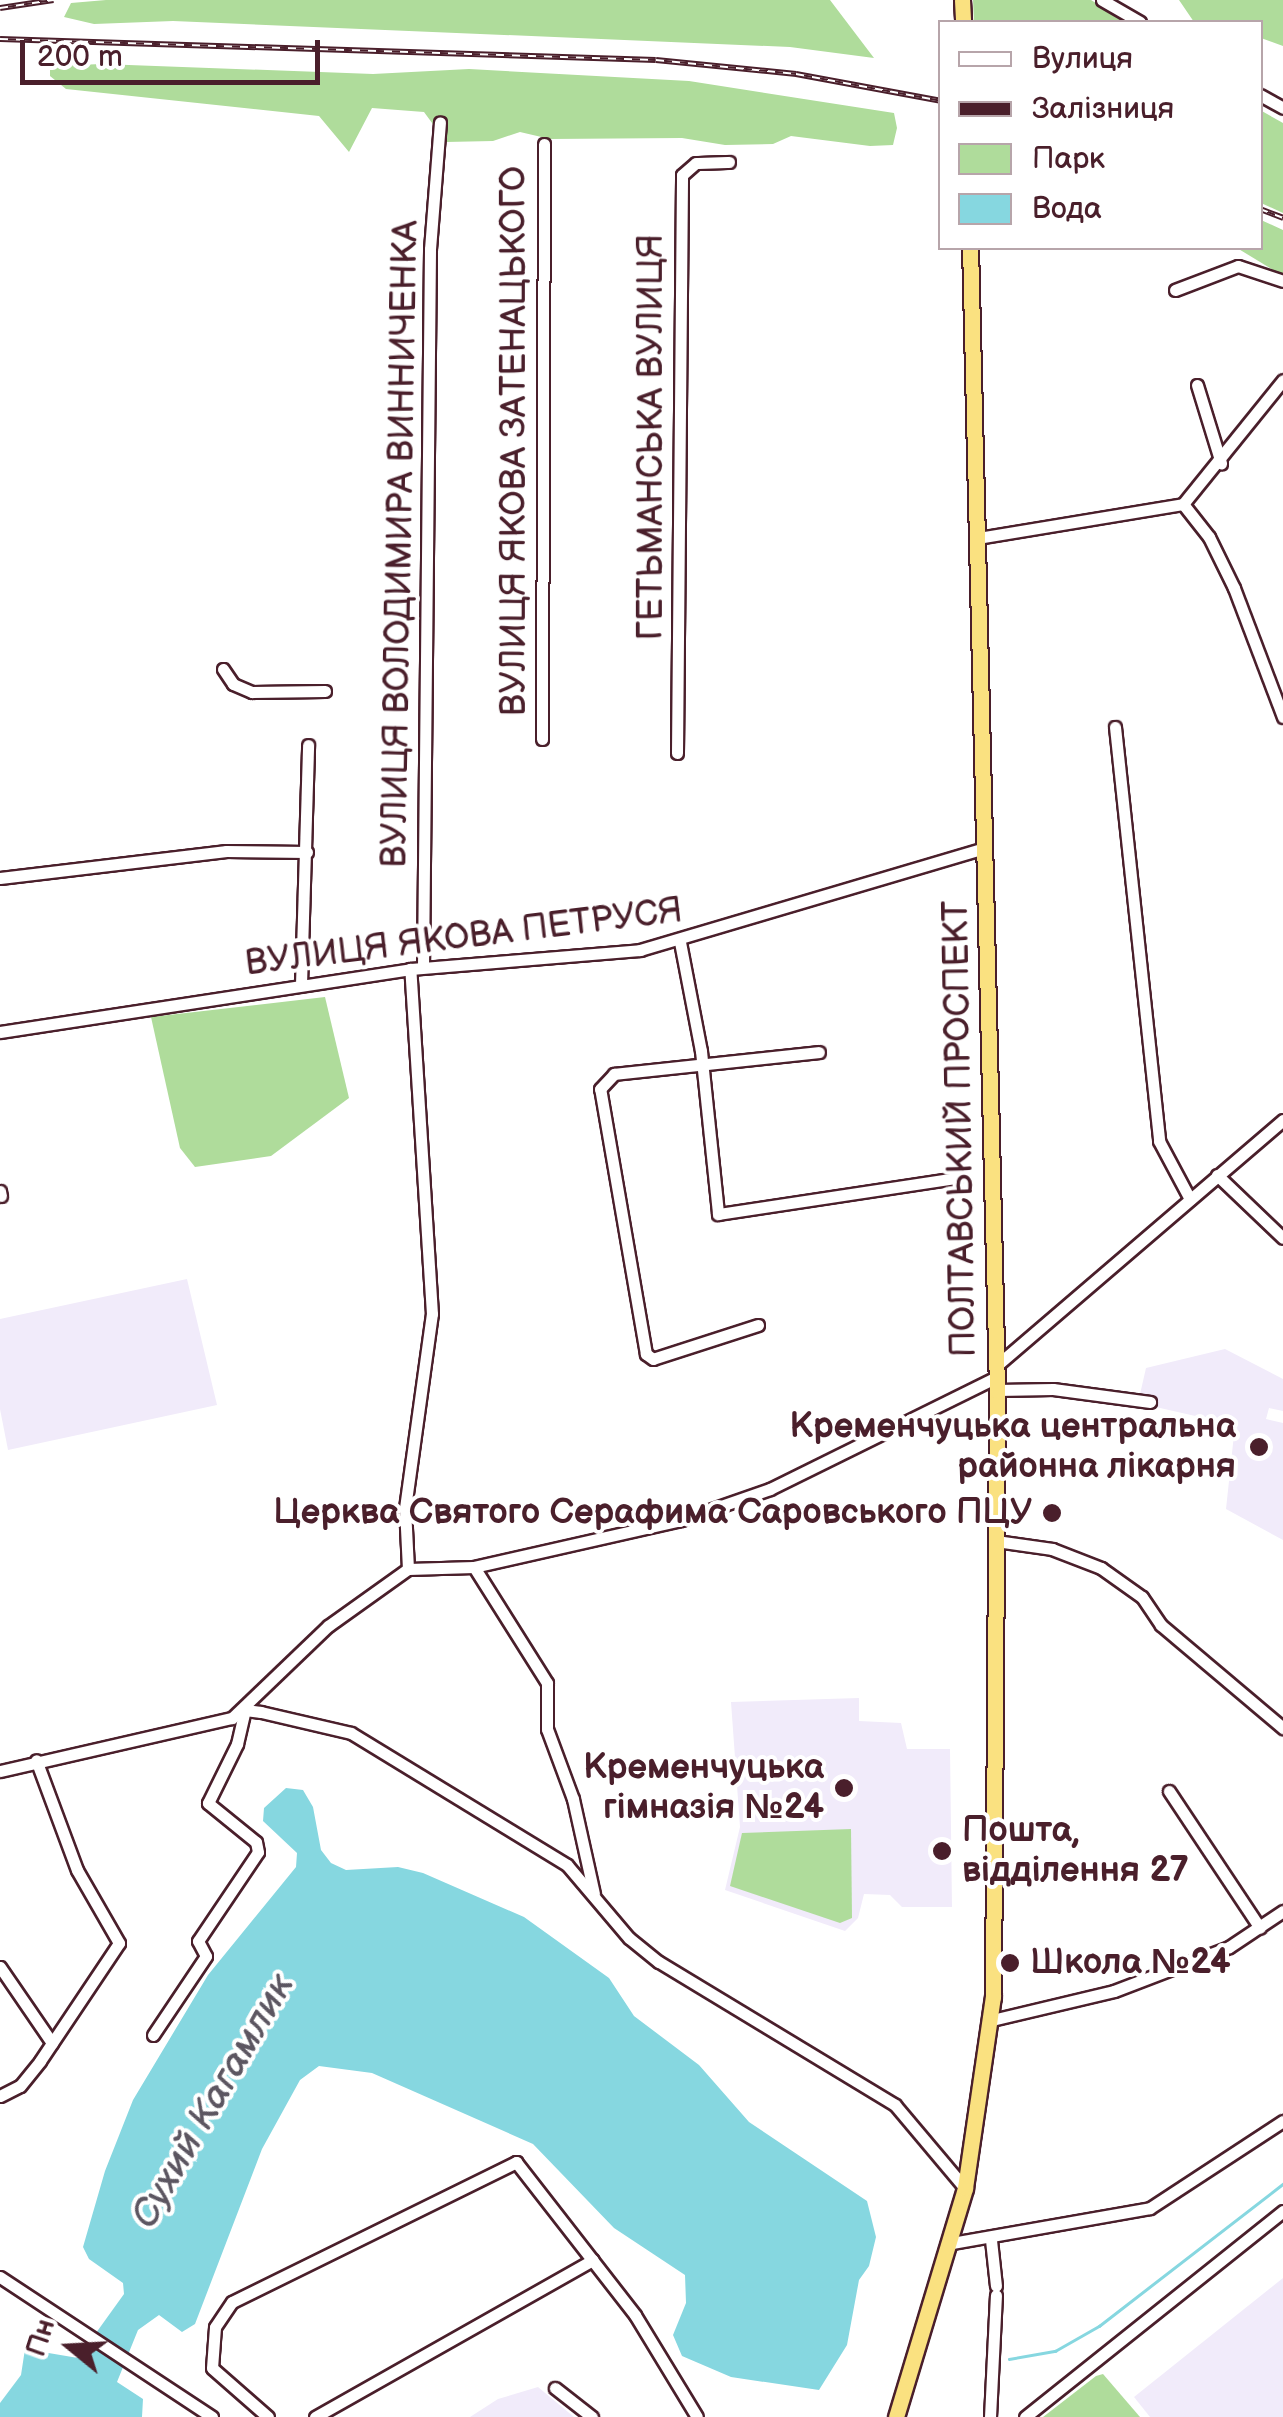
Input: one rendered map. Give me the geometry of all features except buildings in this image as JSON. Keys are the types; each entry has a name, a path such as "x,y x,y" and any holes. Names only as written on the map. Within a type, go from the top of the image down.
{"highway":[{"name":"ПОЛТАВСЬКИЙ ПРОСПЕКТ","path":"896,2417 952,2243 965,2188 992,2020 997,1378 970,250"}],"street":[{"path":"1102,0 1137,20"},
{"name":"ВУЛИЦЯ ВОЛОДИМИРА ВИННИЧЕНКА","path":"424,967 430,249 440,122"},
{"name":"ВУЛИЦЯ ЯКОВА ЗАТЕНАЦЬКОГО","path":"542,738 544,144"},
{"name":"ГЕТЬМАНСЬКА ВУЛИЦЯ","path":"677,753 682,175 696,162 729,162"},
{"path":"1175,290 1238,266 1283,281"},
{"path":"978,538 1183,504 1222,463 1283,380"},
{"path":"1197,385 1222,463"},
{"path":"1183,504 1209,537 1234,588 1283,718"},
{"path":"223,669 233,684 252,692 324,691"},
{"path":"1115,727 1158,1141 1190,1199"},
{"path":"302,985 308,744"},
{"name":"ВУЛИЦЯ ЯКОВА ПЕТРУСЯ","path":"0,1032 424,967 680,942 985,848"},
{"path":"0,878 226,852 307,852"},
{"path":"680,942 703,1068 718,1214 956,1178"},
{"path":"408,1569 405,1508 432,1314 410,969"},
{"path":"758,1325 653,1359 643,1343 600,1089 614,1074 703,1068 819,1052"},
{"path":"153,2035 206,1956 198,1941 258,1852 256,1842 208,1804 238,1744 245,1710 328,1626 408,1569 474,1567 740,1500 997,1378 1190,1199 1283,1120"},
{"path":"1217,1175 1283,1238"},
{"path":"997,1378 1150,1402"},
{"path":"996,1541 1052,1549 1100,1568 1142,1597 1162,1625 1283,1728"},
{"path":"474,1567 546,1682 547,1729 573,1799 594,1894"},
{"path":"0,1771 245,1710 325,1724 380,1748 567,1864 629,1938 659,1962 895,2105 965,2188"},
{"path":"0,2096 20,2086 119,1943 77,1870 36,1760"},
{"path":"1169,1791 1260,1928"},
{"path":"992,2020 1114,1991 1229,1947 1283,1911"},
{"path":"0,1966 52,2043"},
{"path":"952,2243 991,2240 1020,2228 1150,2208 1283,2121"},
{"path":"268,2417 212,2368 209,2353 222,2314 243,2294 516,2162 676,2374 697,2417"},
{"path":"1025,2417 1283,2211"},
{"path":"990,2417 996,2290 991,2240"},
{"path":"315,2417 593,2260"},
{"path":"0,2278 212,2417"},
{"path":"555,2388 592,2417"}],"shaded area":[{"path":"187,1279 217,1405 8,1450 0,1409 0,1319"},
{"name":"Кременчуцька центральна районна лікарня","path":"1225,1349 1283,1379 1283,1411 1269,1408 1266,1419 1283,1423 1283,1540 1226,1509 1235,1425 1138,1403 1146,1368"},
{"name":"Кременчуцька гімназія №24","path":"859,1698 859,1721 901,1723 907,1749 950,1749 952,1907 902,1907 890,1895 864,1894 858,1918 845,1931 725,1890 740,1827 731,1702"},
{"path":"1283,2278 1283,2417 1150,2417 1134,2397"},
{"path":"538,2387 574,2417 470,2417 498,2399"}],"green space":[{"path":"830,0 874,58 790,47 173,21 94,24 64,17 71,3"},
{"path":"973,0 1091,0 1124,20 974,20"},
{"path":"1179,0 1283,0 1283,46 1263,39 1263,20 1193,20"},
{"path":"102,64 373,74 469,69 689,81 894,113 897,128 893,145 870,146 791,136 773,144 725,145 682,138 550,139 520,132 493,141 446,142 424,112 372,108 349,152 319,116 66,89 50,76 50,66"},
{"path":"1263,112 1283,123 1283,213 1263,204"},
{"path":"1263,221 1283,230 1283,276 1240,250 1263,250"},
{"path":"325,997 349,1098 271,1156 195,1167 180,1148 151,1017"},
{"path":"851,1829 852,1918 840,1923 730,1886 742,1833"},
{"path":"1103,2374 1140,2417 1043,2417 1096,2376"}],"water":[{"path":"286,1788 303,1790 313,1807 321,1850 331,1863 346,1870 398,1867 423,1873 524,1917 609,1978 634,2016 699,2065 749,2122 867,2201 876,2237 869,2266 859,2280 847,2345 819,2390 731,2377 682,2356 673,2335 686,2303 685,2275 614,2228 533,2144 372,2073 319,2066 300,2080 262,2149 195,2324 182,2332 159,2315 138,2330 117,2382 143,2399 142,2417 0,2417 0,2403 21,2375 25,2349 78,2358 124,2294 123,2283 89,2259 83,2247 105,2171 133,2100 208,1975 296,1867 297,1853 263,1821 264,1808"}],"waterway":[{"name":"Сухий Кагамлик","path":"1009,2359 1055,2351 1099,2326 1283,2184"}],"railway":[{"path":"0,8 53,0"},
{"path":"0,39 656,60 796,74 938,100"},
{"path":"1263,210 1283,218"}],"place":[{"name":"Кременчуцька центральна районна лікарня","path":"1259,1447"},
{"name":"Церква Святого Серафима Саровського ПЦУ","path":"1052,1513"},
{"name":"Кременчуцька гімназія №24","path":"844,1788"},
{"name":"Пошта, відділення 27","path":"942,1851"},
{"name":"Школа №24","path":"1010,1963"}]}
